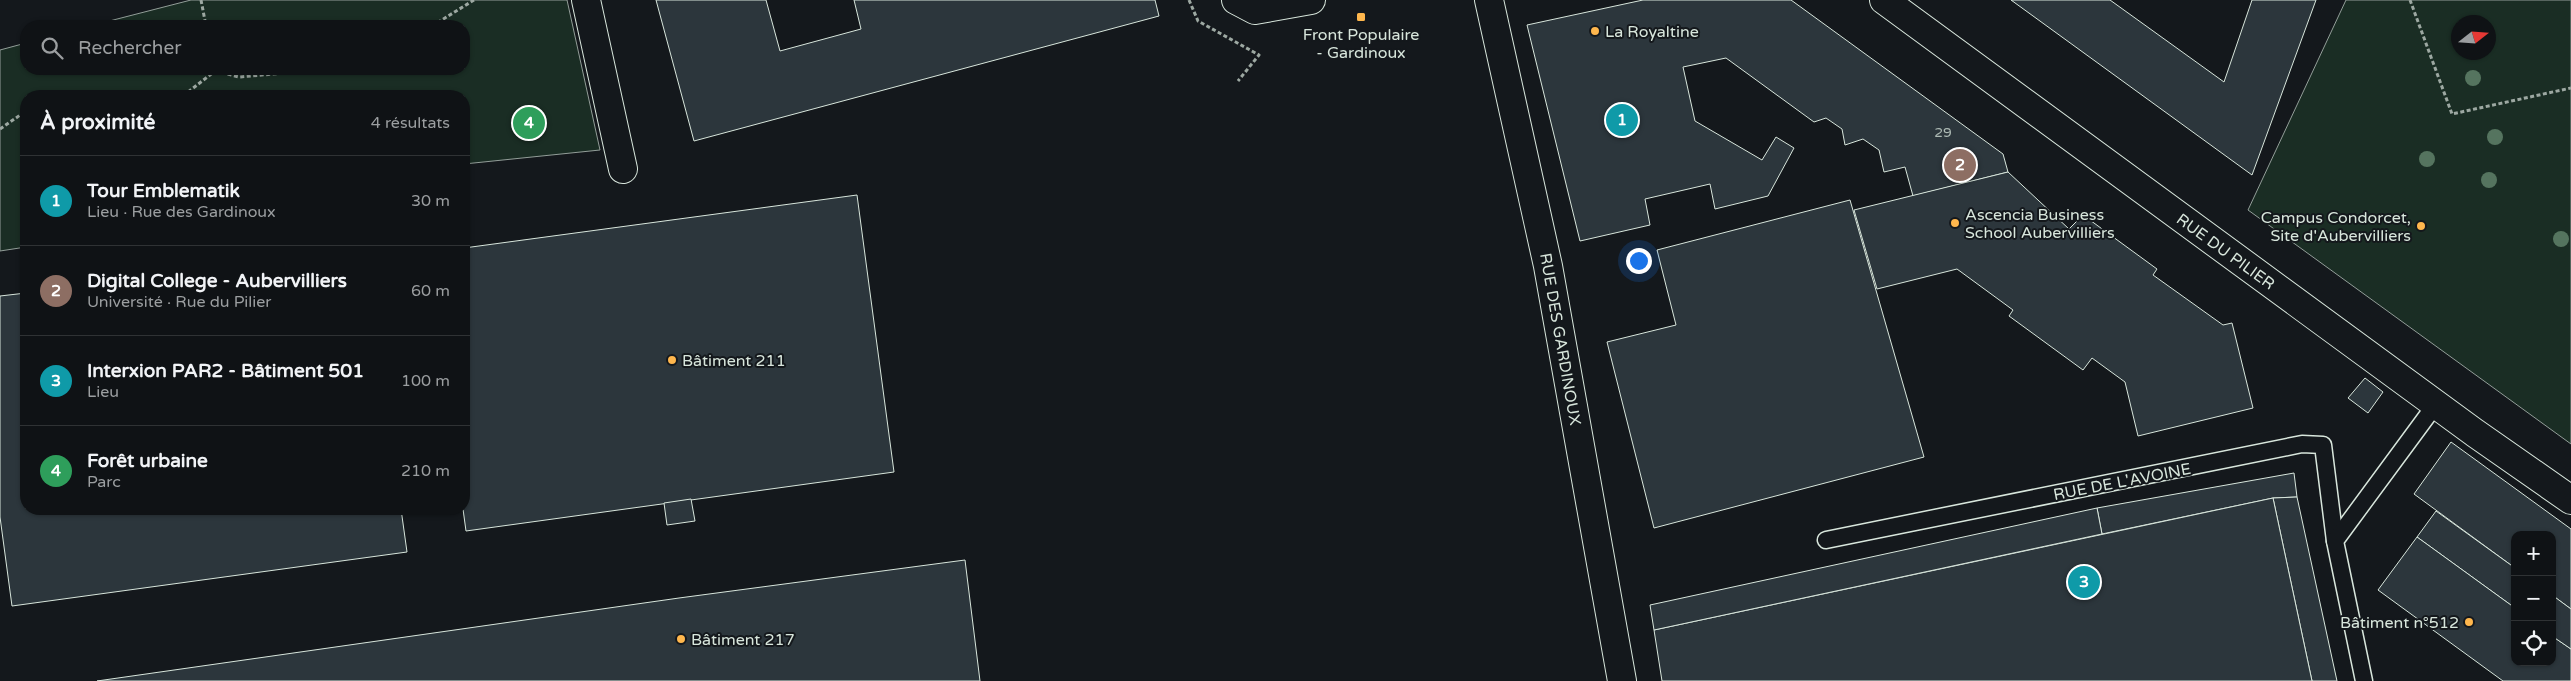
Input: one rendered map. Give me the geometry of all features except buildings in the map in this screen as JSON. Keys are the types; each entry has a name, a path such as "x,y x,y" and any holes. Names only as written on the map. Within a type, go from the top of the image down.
{"street":[{"path":"586,0 623,169"},
{"path":"1236,0 1254,10 1311,0"},
{"name":"RUE DES GARDINOUX","path":"1489,0 1548,266 1622,681"},
{"name":"RUE DU PILIER","path":"1884,0 2436,404 2571,500"}],"lane":[{"path":"2364,681 2335,541 2436,404"},
{"name":"RUE DE L'AVOINE","path":"1826,540 2302,444 2323,446 2335,541"}],"path":[{"path":"201,0 205,20"},
{"path":"442,20 474,0"},
{"path":"1189,0 1198,21 1259,55 1238,81"},
{"path":"2410,0 2452,114 2571,88"},
{"path":"189,90 208,75"},
{"path":"232,75 239,77 262,75"},
{"path":"0,128 20,116"}],"green space":[{"path":"191,0 567,0 600,150 470,163 470,90 20,90 20,248 0,251 0,50 20,45 20,75 470,75 470,20 113,20"},
{"name":"Campus Condorcet, Site d'Aubervilliers","path":"2346,0 2571,0 2571,444 2248,210"}],"place":[{"name":"Front Populaire - Gardinoux","path":"1361,17"},
{"name":"La Royaltine","path":"1595,31"},
{"name":"Tour Emblematik","path":"1622,120"},
{"name":"Forêt urbaine","path":"529,123"},
{"name":"Digital College - Aubervilliers","path":"1960,165"},
{"name":"Ascencia Business School Aubervilliers","path":"1955,223"},
{"name":"Campus Condorcet, Site d'Aubervilliers","path":"2421,226"},
{"name":"Bâtiment 211","path":"672,360"},
{"name":"Interxion PAR2 - Bâtiment 501","path":"2084,582"},
{"name":"Bâtiment n°512","path":"2469,622"},
{"name":"Bâtiment 217","path":"681,639"}]}
